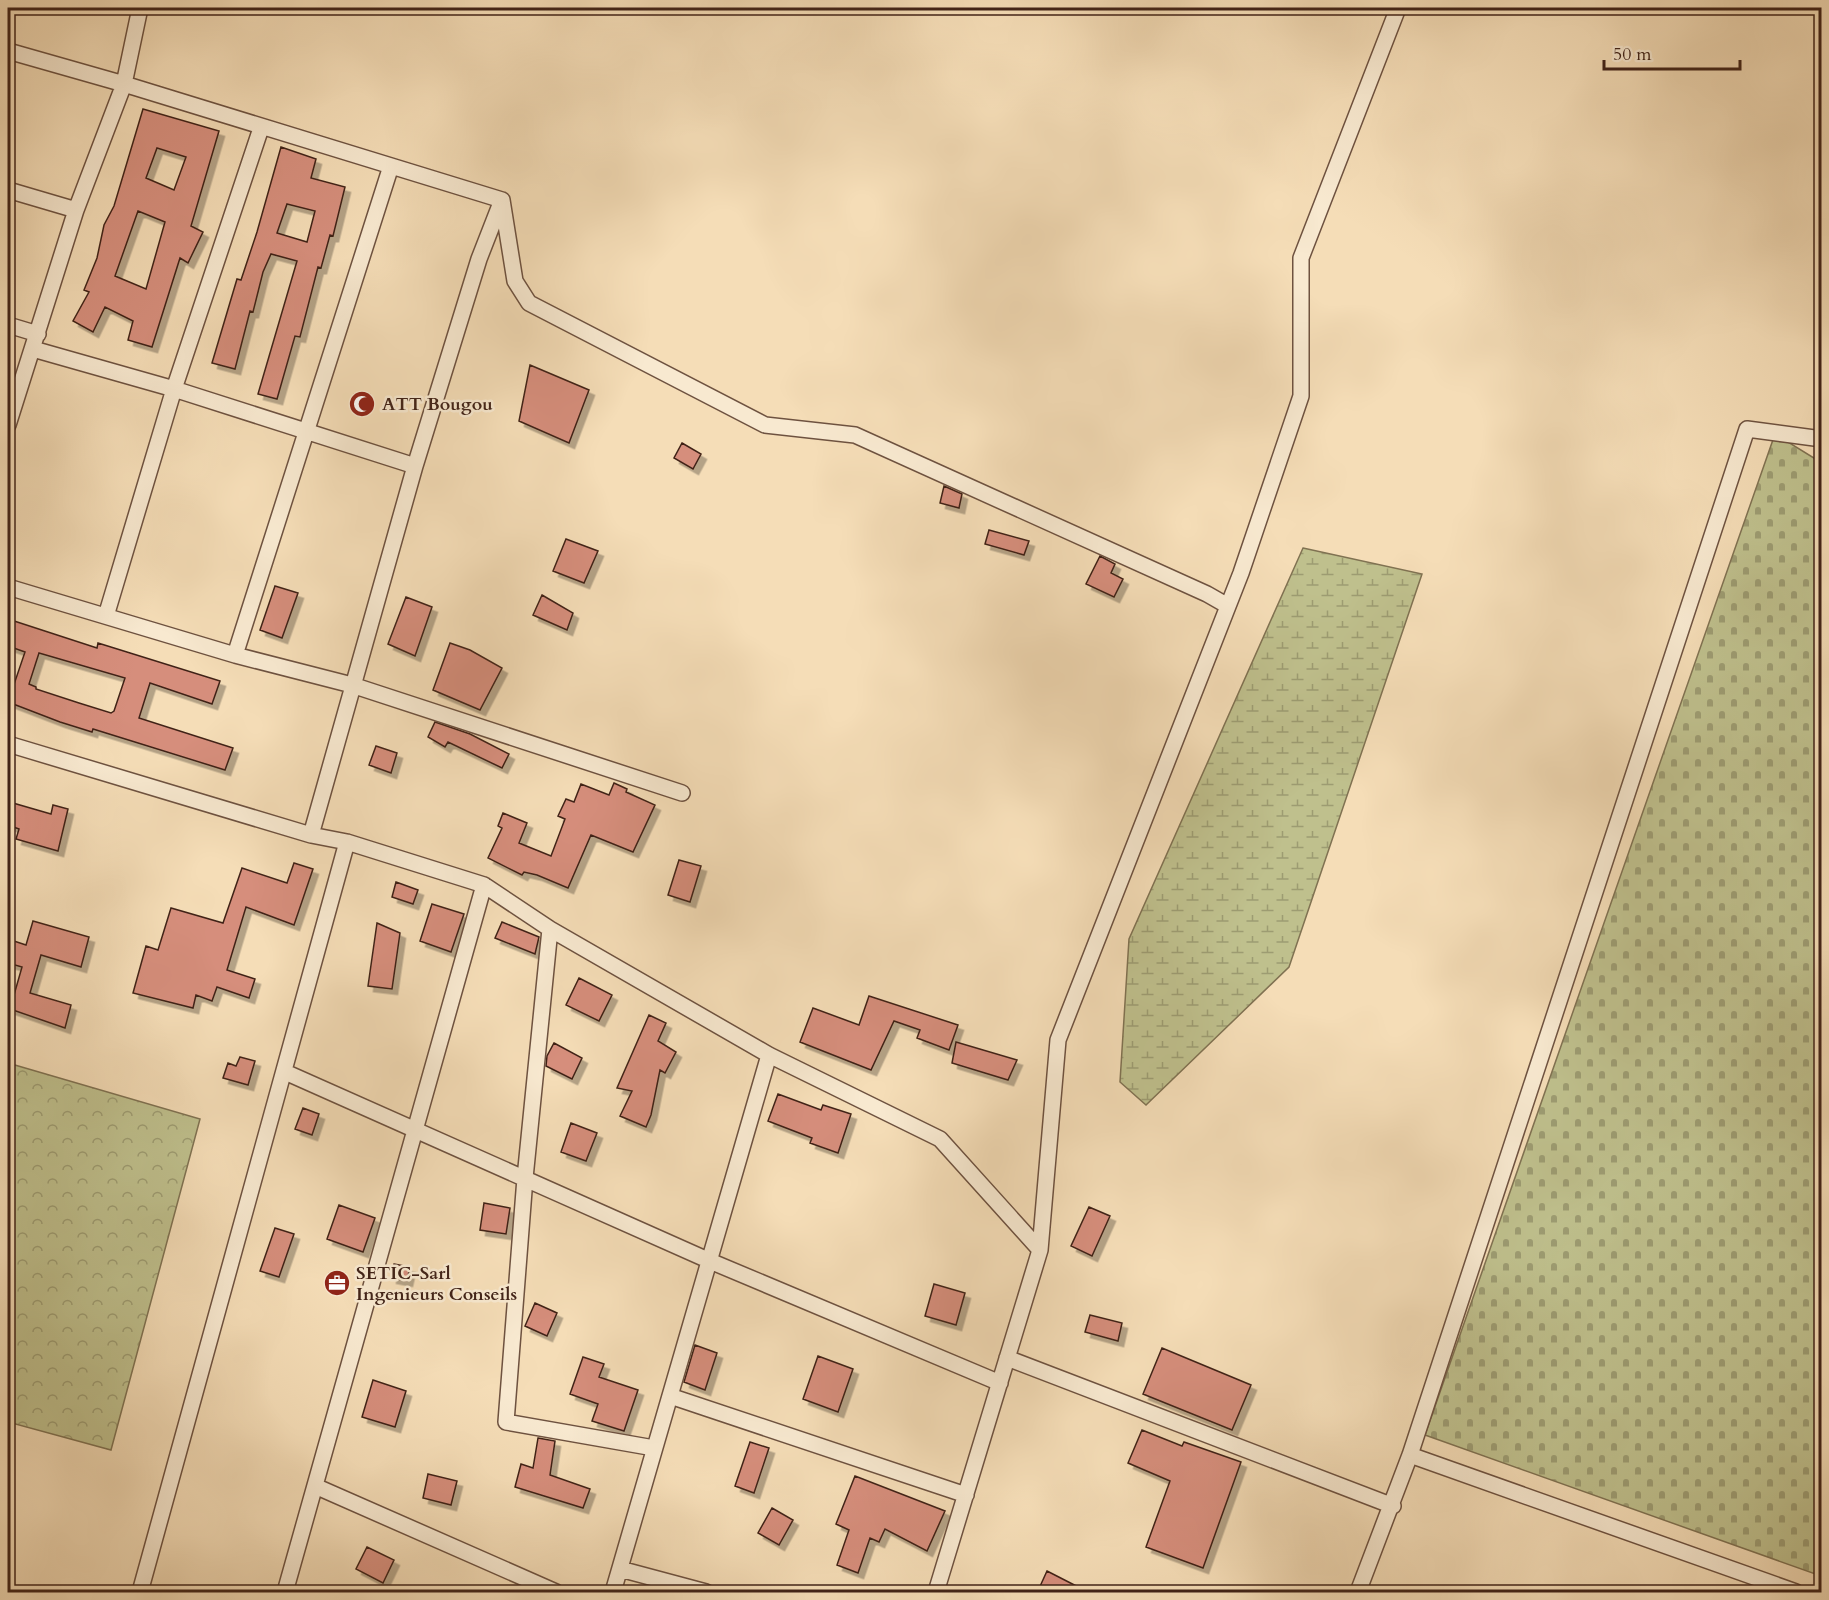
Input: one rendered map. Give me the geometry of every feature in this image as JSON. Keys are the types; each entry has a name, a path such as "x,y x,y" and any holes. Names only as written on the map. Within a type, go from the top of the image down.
{"street":[{"path":"8,425 76,210 124,84 140,8"},
{"path":"936,1593 1040,1250 1058,1040 1228,606 1301,396 1301,258 1398,8"},
{"path":"8,51 124,84 261,128 502,200"},
{"path":"106,616 174,389 261,128"},
{"path":"235,655 391,166"},
{"path":"8,190 76,210"},
{"path":"502,200 515,281 529,303 765,425 855,435 1207,594 1228,606"},
{"path":"311,835 415,466 479,259 502,200"},
{"path":"8,325 38,334"},
{"path":"33,349 174,389 415,466"},
{"path":"1363,1591 1410,1455 1747,429 1821,439"},
{"path":"8,587 235,655 352,685 682,794"},
{"path":"8,744 311,835 347,842 484,885 550,929 769,1055 940,1139 1040,1250"},
{"path":"140,1593 347,842"},
{"path":"285,1593 484,885"},
{"path":"550,929 525,1178 506,1422 654,1449"},
{"path":"613,1593 769,1055"},
{"path":"285,1072 710,1261 1000,1383"},
{"path":"1007,1358 1393,1506"},
{"path":"670,1396 966,1495"},
{"path":"1410,1455 1796,1593"},
{"path":"315,1486 556,1593"},
{"path":"620,1569 706,1593"}],"green space":[{"path":"1775,434 1822,463 1821,1576 1425,1435"},
{"path":"1303,548 1422,574 1289,967 1146,1105 1120,1082 1129,939"},
{"path":"8,1063 200,1119 111,1450 8,1422"}],"building":[{"path":"143,109 219,131 191,226 203,232 188,263 180,258 152,347 128,340 133,321 105,307 93,332 73,321 89,292 84,290 97,258 104,225 114,206","holes":["157,148 186,157 174,190 146,178","138,211 165,222 146,289 115,276"]},
{"path":"281,147 316,159 311,178 345,187 333,236 330,235 321,268 318,267 300,337 295,336 277,399 258,394 297,261 271,254 263,272 253,312 250,311 235,369 212,363 237,279 241,280","holes":["287,204 315,211 307,242 277,233"]},
{"path":"530,365 589,390 569,443 519,421"},
{"path":"682,443 701,454 693,469 674,458"},
{"path":"944,486 962,494 959,508 940,503"},
{"path":"989,530 1029,541 1024,555 985,544"},
{"path":"566,539 598,551 584,583 553,571"},
{"path":"1100,556 1115,564 1111,573 1123,579 1114,597 1086,584"},
{"path":"275,586 298,593 282,638 260,630"},
{"path":"542,595 573,613 567,630 533,615"},
{"path":"406,597 432,607 415,656 388,644"},
{"path":"8,619 97,648 98,643 220,681 212,704 150,683 139,718 233,748 225,770 93,729 92,732 60,722 8,702 25,652 8,646","holes":["39,653 125,678 114,711 111,713 36,689 29,684"]},
{"path":"450,643 470,650 502,668 480,710 433,690"},
{"path":"435,722 470,734 509,754 502,768 448,742 445,747 428,737"},
{"path":"376,746 397,753 391,773 369,765"},
{"path":"614,783 627,789 626,792 655,805 633,852 591,835 568,888 537,875 524,872 522,875 488,858 502,828 498,826 503,813 527,823 519,843 551,856 565,819 558,816 566,799 574,802 581,784 609,795"},
{"path":"13,803 51,814 53,805 68,809 58,851 16,839 19,829 8,825"},
{"path":"679,860 701,866 690,902 668,895"},
{"path":"294,863 313,869 294,925 246,907 227,970 255,979 249,998 217,987 212,1001 196,995 193,1008 133,993 146,946 158,950 171,908 223,923 242,868 287,883"},
{"path":"396,882 418,890 413,904 392,897"},
{"path":"432,904 464,914 451,952 420,941"},
{"path":"33,921 89,937 81,967 41,955 30,993 71,1005 65,1028 10,1009 22,967 8,963 8,939 26,945"},
{"path":"502,922 539,937 535,954 495,938"},
{"path":"377,923 400,933 392,989 368,986"},
{"path":"579,978 612,995 599,1021 566,1005"},
{"path":"869,996 958,1025 949,1050 917,1038 920,1030 894,1021 871,1070 800,1042 813,1008 859,1025"},
{"path":"649,1015 666,1023 658,1041 676,1052 665,1073 660,1070 651,1115 646,1127 620,1116 632,1091 617,1088"},
{"path":"956,1042 1017,1060 1008,1080 952,1063"},
{"path":"554,1043 582,1058 572,1079 546,1066 547,1056"},
{"path":"240,1057 255,1061 248,1085 223,1078 228,1063 236,1066"},
{"path":"778,1094 821,1110 823,1105 851,1114 838,1153 810,1143 812,1138 768,1121"},
{"path":"303,1108 319,1114 312,1135 295,1129"},
{"path":"571,1123 597,1133 586,1161 561,1152"},
{"path":"484,1203 510,1208 506,1234 480,1230"},
{"path":"339,1205 375,1218 363,1252 327,1239"},
{"path":"1089,1207 1110,1216 1092,1256 1071,1246"},
{"path":"275,1228 294,1234 279,1277 260,1271"},
{"path":"394,1264 410,1267 407,1281 391,1278"},
{"path":"934,1284 965,1293 956,1325 925,1316"},
{"path":"535,1303 557,1313 547,1336 525,1326"},
{"path":"1090,1315 1122,1323 1118,1341 1085,1332"},
{"path":"695,1345 717,1353 705,1390 684,1382"},
{"path":"1162,1348 1251,1385 1232,1430 1143,1394"},
{"path":"818,1356 853,1369 838,1412 803,1399"},
{"path":"583,1357 604,1364 599,1377 638,1390 624,1431 592,1421 598,1404 570,1394"},
{"path":"373,1380 406,1391 395,1427 362,1417"},
{"path":"1142,1430 1182,1446 1184,1442 1241,1462 1203,1568 1146,1547 1170,1481 1128,1463"},
{"path":"538,1438 555,1441 550,1475 590,1489 583,1508 515,1487 521,1464 533,1468"},
{"path":"750,1442 769,1448 754,1493 735,1486"},
{"path":"428,1474 457,1481 451,1505 423,1498"},
{"path":"855,1476 945,1511 927,1551 885,1529 879,1542 870,1538 858,1573 837,1565 849,1530 836,1524"},
{"path":"772,1508 793,1520 779,1545 758,1533"},
{"path":"367,1547 394,1560 383,1583 356,1569"},
{"path":"1047,1571 1090,1593 1037,1593"}],"place":[{"name":"ATT Bougou","path":"362,404"},
{"name":"SETIC-Sarl Ingenieurs Conseils","path":"337,1283"}]}
